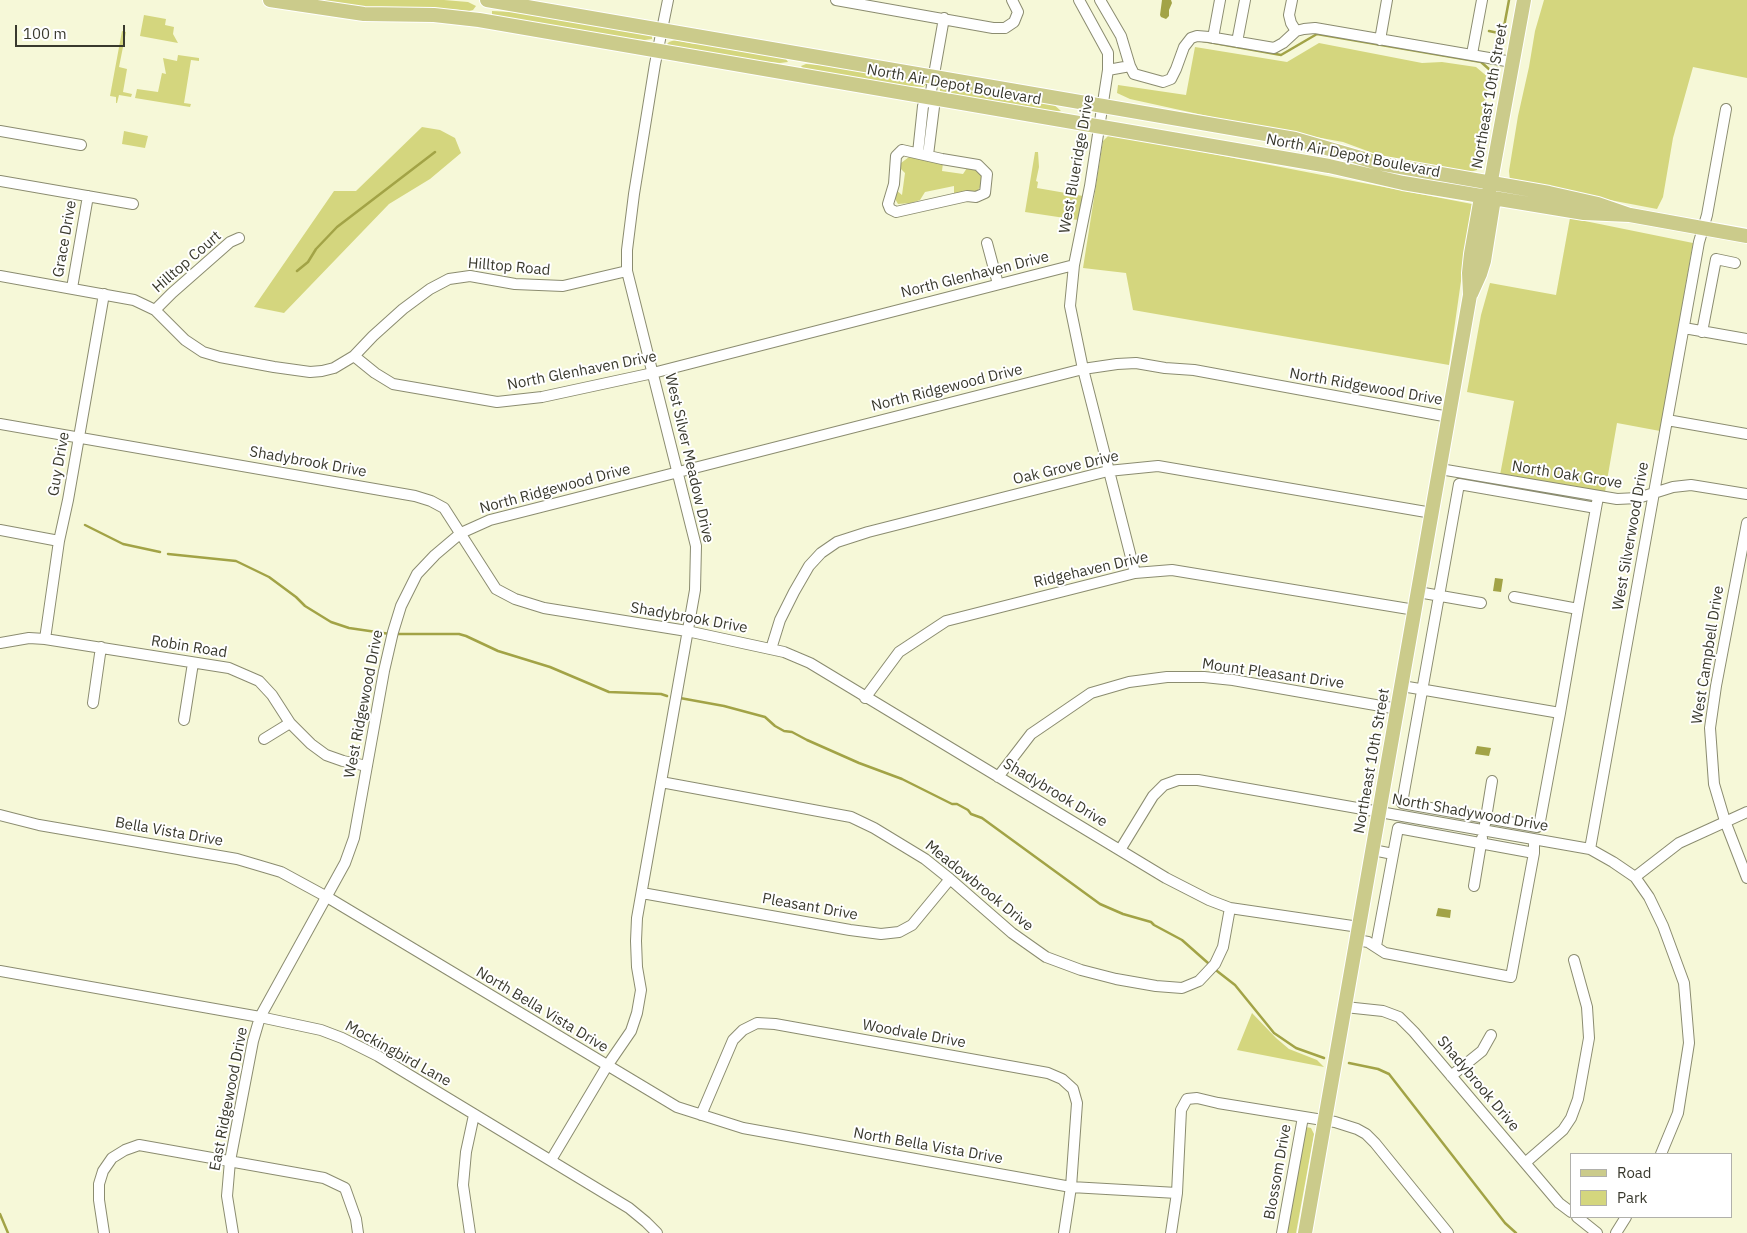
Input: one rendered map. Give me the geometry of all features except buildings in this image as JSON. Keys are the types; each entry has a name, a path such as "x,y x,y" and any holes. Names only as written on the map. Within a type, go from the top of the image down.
{"main road":[{"name":"North Air Depot Boulevard","path":"270,0 364,14 434,15 480,20 1345,169 1403,183 1590,214 1630,215 1747,236"},
{"path":"480,20 483,0"},
{"name":"North Air Depot Boulevard","path":"487,0 1295,139 1378,163 1574,198 1630,215"},
{"name":"Northeast 10th Street","path":"1305,1233 1470,295 1469,272 1480,202 1488,197 1524,0"},
{"path":"793,74 796,53"},
{"path":"1056,97 1066,108 1074,123"},
{"path":"1292,160 1295,139"}],"street":[{"name":"West Silver Meadow Drive","path":"551,1160 607,1066 631,1031 637,1013 641,990 637,967 637,918 695,590 696,546 627,271 627,250 634,194 668,0"},
{"path":"836,0 993,28 1005,28 1014,22 1018,12 1012,0"},
{"name":"West Blueridge Drive","path":"1078,0 1098,32 1108,55 1108,70 1090,186 1074,265 1070,306 1083,369 1135,573"},
{"path":"1100,0 1121,36 1134,74 1163,82 1171,79 1184,47 1190,38 1197,36 1274,48 1283,43 1296,31 1315,28 1512,62"},
{"path":"1213,38 1220,0"},
{"path":"1237,42 1245,0"},
{"path":"1292,0 1289,15 1296,31"},
{"path":"1380,40 1387,0"},
{"path":"1472,54 1482,0"},
{"path":"923,154 934,107 930,97 944,18"},
{"path":"1108,55 1126,49"},
{"path":"1108,70 1130,66"},
{"name":"West Silverwood Drive","path":"1590,849 1699,242 1707,215 1726,109"},
{"path":"0,131 81,145"},
{"path":"902,150 923,154 942,159 978,164 987,174 985,193 903,211 896,212 890,209 888,204 894,184 896,156 902,150"},
{"path":"0,181 133,204"},
{"name":"Grace Drive","path":"72,288 88,196"},
{"name":"Hilltop Court","path":"155,310 230,242 239,238"},
{"path":"987,243 998,284"},
{"path":"1702,332 1716,259 1735,263"},
{"name":"North Glenhaven Drive","path":"354,356 375,373 393,384 497,402 542,397 653,373 1074,265"},
{"name":"Hilltop Road","path":"354,356 403,309 430,289 449,279 470,276 515,284 563,286 627,271"},
{"path":"0,276 134,300 155,310 186,340 203,352 220,357 310,372 334,368 354,356"},
{"name":"Guy Drive","path":"45,639 59,541 68,500 104,294"},
{"path":"1684,328 1747,339"},
{"name":"North Ridgewood Drive","path":"461,533 490,520 1083,369 1136,363 1194,370 1449,417"},
{"path":"1667,420 1747,434"},
{"name":"Shadybrook Drive","path":"0,424 431,500 444,508 496,589 516,599 544,608 687,631 784,652 810,663 865,698 1166,878 1209,900 1230,908 1358,934 1385,953 1511,976 1534,853"},
{"name":"Oak Grove Drive","path":"771,648 780,620 809,566 821,554 838,542 868,532 1108,471 1158,466 1432,514"},
{"name":"North Oak Grove","path":"1440,469 1617,499 1638,498 1672,487 1691,485 1747,494"},
{"path":"1596,508 1458,484 1402,803 1537,827 1540,821 1560,713 1598,497"},
{"name":"West Campbell Drive","path":"1747,523 1716,686 1710,728 1714,784 1724,821 1747,878"},
{"path":"0,530 59,541"},
{"name":"West Ridgewood Drive","path":"327,897 345,863 354,838 391,640 400,606 418,574 435,555 461,533"},
{"name":"Ridgehaven Drive","path":"865,698 900,652 946,621 1135,573 1172,570 1415,610"},
{"path":"1418,592 1481,603"},
{"path":"1514,598 1578,609"},
{"name":"Robin Road","path":"0,642 29,638 45,639 229,668 259,681 272,695 290,723 311,744 326,755 367,766"},
{"path":"93,703 101,647"},
{"path":"184,720 193,663"},
{"name":"Mount Pleasant Drive","path":"998,777 1031,734 1091,693 1129,682 1167,677 1204,677 1233,680 1398,709"},
{"path":"1402,686 1560,713"},
{"path":"264,739 290,723"},
{"name":"North Shadywood Drive","path":"1120,850 1153,796 1164,785 1178,780 1198,780 1590,849 1635,877"},
{"path":"1474,886 1492,781"},
{"name":"Meadowbrook Drive","path":"661,782 851,818 874,828 925,859 1012,933 1046,957 1116,979 1156,986 1182,988 1199,981 1215,964 1223,947 1230,908"},
{"path":"1661,1153 1678,1113 1689,1043 1684,983 1663,926 1649,897 1635,877 1679,843 1747,812"},
{"name":"Bella Vista Drive","path":"0,815 40,826 237,859 281,872 327,897"},
{"path":"1376,946 1398,828 1534,853 1534,840"},
{"path":"1373,850 1393,854"},
{"name":"Pleasant Drive","path":"642,893 881,934 899,932 912,924 950,879"},
{"name":"East Ridgewood Drive","path":"233,1233 227,1196 230,1161 253,1041 260,1016 327,897"},
{"name":"North Bella Vista Drive","path":"327,897 677,1107 743,1128 1071,1187 1177,1193"},
{"path":"1525,1163 1563,1130 1571,1118 1578,1099 1590,1038 1588,1007 1574,960"},
{"name":"Mockingbird Lane","path":"0,971 260,1016 321,1030 342,1038 378,1056 629,1208 657,1233"},
{"name":"Shadybrook Drive","path":"1345,1007 1383,1011 1399,1017 1559,1203 1570,1211"},
{"name":"Woodvale Drive","path":"701,1115 733,1040 743,1030 757,1023 775,1024 1048,1072 1062,1079 1072,1089 1077,1103 1071,1187 1064,1233"},
{"path":"1451,1076 1482,1051 1491,1035"},
{"path":"1170,1233 1177,1193 1181,1110 1188,1099 1197,1098 1218,1104 1325,1120 1346,1125 1366,1134 1448,1233"},
{"path":"470,1233 462,1185 466,1152 474,1115"},
{"name":"Blossom Drive","path":"1282,1233 1303,1116"},
{"path":"104,1233 99,1200 102,1171 112,1158 139,1145 324,1178 346,1188 356,1219 358,1233"},
{"path":"1577,1218 1597,1233"},
{"path":"1616,1233 1625,1218"}],"green space":[{"path":"296,0 444,0 468,2 476,6 473,10 469,11 450,9 378,11"},
{"path":"1544,0 1747,0 1747,78 1693,67 1673,138 1663,197 1657,209 1510,181 1509,171 1518,116 1535,31"},
{"path":"492,11 532,13 652,35 652,39 613,37 492,16"},
{"path":"144,15 166,19 165,25 174,27 173,34 178,43 140,36"},
{"path":"122,31 126,32 119,67 127,69 123,92 132,94 131,97 119,95 116,103 116,97 110,96"},
{"path":"675,40 695,44 712,43 783,55 788,62 747,60 669,46 667,44"},
{"path":"1319,43 1422,63 1442,62 1476,67 1489,78 1477,170 1470,172 1381,156 1343,142 1239,123 1130,99 1117,93 1118,85 1186,95 1195,47 1287,62"},
{"path":"178,55 199,58 199,61 191,60 184,103 191,104 190,107 135,98 137,89 158,92 162,73 166,74 163,58 177,61"},
{"path":"806,64 836,66 926,82 926,85 923,87 877,84 805,71 801,66"},
{"path":"940,89 988,92 1052,103 1061,111 1045,112 940,93"},
{"path":"422,127 440,130 455,138 461,153 430,179 389,204 284,313 254,307 334,191 356,191"},
{"path":"124,131 148,136 145,148 122,144"},
{"path":"1108,136 1120,136 1472,204 1449,365 1133,310 1126,273 1083,268 1103,141"},
{"path":"1035,152 1038,152 1039,167 1036,181 1038,182 1037,188 1083,196 1078,220 1025,212"},
{"path":"909,157 943,163 942,171 963,174 967,168 976,168 983,177 981,186 977,191 954,193 954,186 925,192 920,200 898,204 894,197 896,190 902,195 905,173 900,168 901,163"},
{"path":"1570,218 1693,243 1660,431 1617,423 1605,492 1500,475 1514,401 1467,392 1481,315 1490,283 1556,295"},
{"path":"1252,1013 1289,1049 1317,1060 1324,1067 1237,1050"},
{"path":"1306,1127 1311,1128 1314,1134 1296,1233 1285,1233"}],"shaded area":[{"path":"1162,0 1171,0 1172,3 1169,16 1166,19 1160,15"},
{"path":"1495,578 1503,579 1501,592 1493,591"},
{"path":"1477,746 1491,748 1489,756 1475,754"},
{"path":"1438,908 1451,910 1450,918 1436,916"}],"waterway":[{"path":"1500,48 1509,0"},
{"path":"1489,31 1503,34"},
{"path":"1203,41 1281,55 1317,34 1481,62 1490,70 1497,71 1497,68"},
{"path":"297,271 308,262 316,249 337,227 435,152"},
{"path":"85,525 123,544 160,552"},
{"path":"168,554 236,561 269,577 305,606 331,622 349,628 390,634"},
{"path":"396,634 459,634 498,651 550,667 609,692 661,694 667,696"},
{"path":"680,698 724,706 765,717 784,731 792,732 859,763 902,779 952,804 957,804 968,810 971,814 982,818 1100,904 1123,914 1151,922 1182,940 1208,963"},
{"path":"1217,971 1235,985 1274,1033 1296,1048 1324,1058"},
{"path":"1349,1063 1378,1069 1389,1074 1505,1223 1516,1233"},
{"path":"0,1214 8,1233"}]}
